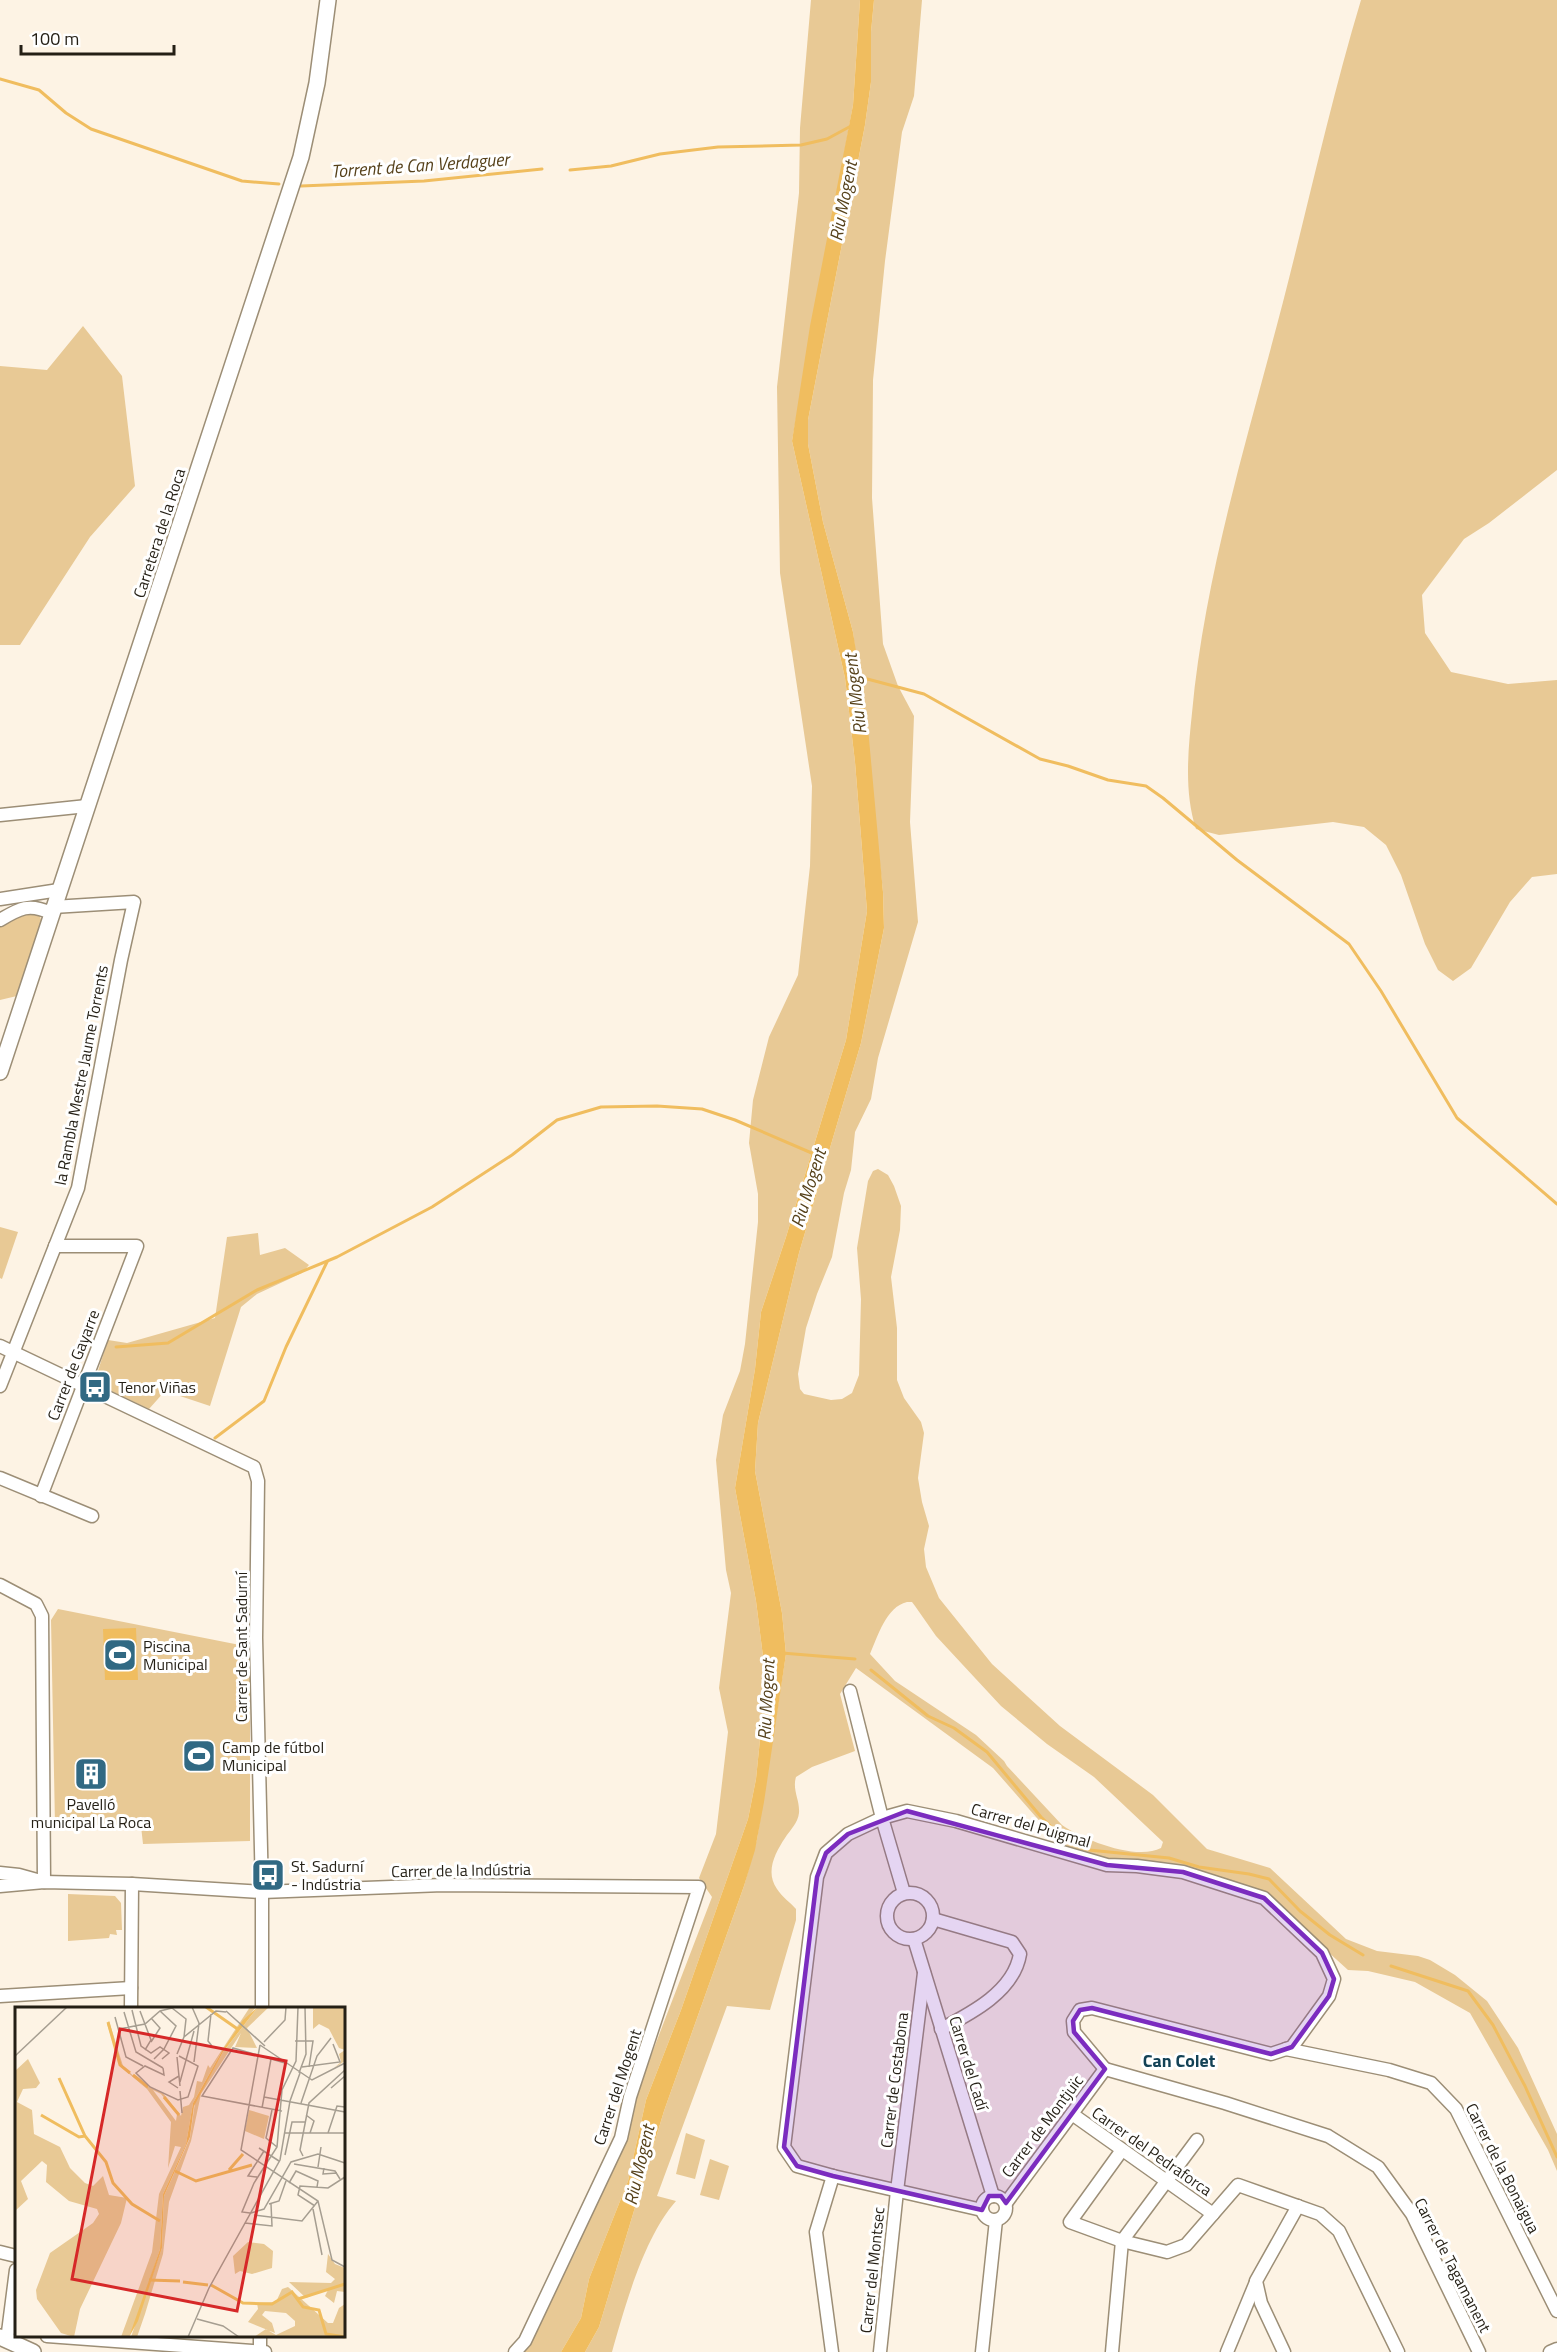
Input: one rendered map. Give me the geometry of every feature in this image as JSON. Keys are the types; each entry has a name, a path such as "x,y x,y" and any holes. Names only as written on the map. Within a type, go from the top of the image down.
{"street":[{"name":"Carretera de la Roca","path":"0,1072 301,157 317,83 328,0"},
{"path":"0,815 87,806"},
{"path":"52,910 33,906 4,917 2,899 59,890"},
{"name":"la Rambla Mestre Jaume Torrents","path":"0,1386 78,1188 134,903 52,910"},
{"name":"Carrer de Gayarre","path":"41,1496 137,1246 55,1246"},
{"path":"0,1346 83,1386"},
{"name":"Carrer de Sant Sadurní","path":"83,1386 254,1467 258,1481 256,1638 262,1892 262,2007"},
{"path":"0,1478 92,1516"},
{"path":"0,1585 36,1605 42,1616 44,1882"},
{"path":"850,1691 882,1818 904,1893"},
{"name":"Carrer del Puigmal","path":"982,2210 797,2166 784,2147 817,1876 826,1853 848,1834 882,1818 907,1811 956,1821 1107,1865 1183,1872 1264,1898 1322,1953 1334,1979 1329,1996 1292,2047 1286,2049"},
{"name":"Carrer de la Indústria","path":"0,1873 19,1875 44,1882"},
{"name":"Carrer de la Indústria","path":"0,1886 44,1882 132,1884 262,1892 442,1885 699,1887"},
{"path":"132,1884 132,2007"},
{"name":"Carrer del Mogent","path":"516,2352 525,2341 621,2138 630,2097 699,1887"},
{"path":"904,1893 914,1893 929,1902 933,1919 928,1931 914,1939 899,1937 893,1932 886,1917 888,1905 904,1893"},
{"path":"933,1919 1012,1942 1020,1954 1018,1965 996,1995 966,2016 941,2029"},
{"name":"Carrer del Cadí","path":"914,1939 993,2196"},
{"name":"Carrer de Costabona","path":"897,2191 924,1973"},
{"path":"0,1996 131,1988"},
{"path":"1106,2069 1074,2032 1073,2021 1080,2010 1092,2008 1271,2054 1286,2049"},
{"name":"Carrer de la Bonaigua","path":"1286,2049 1389,2070 1431,2083 1456,2109 1557,2311"},
{"name":"Carrer de Montjuïc","path":"1006,2203 1106,2069"},
{"name":"Carrer de Tagamanent","path":"1106,2069 1225,2103 1328,2136 1378,2167 1412,2214 1479,2352"},
{"name":"Carrer del Pedraforca","path":"1072,2114 1213,2214"},
{"path":"1112,2352 1122,2241 1197,2140"},
{"path":"1122,2150 1070,2222 1122,2241 1167,2252 1186,2245 1238,2185 1320,2214 1340,2231 1398,2352"},
{"path":"832,2352 816,2232 833,2176"},
{"name":"Carrer del Montsec","path":"880,2352 897,2191"},
{"path":"993,2196 1000,2197 1006,2203 1006,2214 996,2220 988,2219 982,2210 984,2202 993,2196"},
{"path":"1227,2352 1256,2281 1298,2206"},
{"path":"982,2352 996,2220"},
{"path":"0,2252 15,2256"},
{"path":"15,2278 8,2336 33,2352"},
{"path":"1256,2281 1261,2302 1284,2352"},
{"path":"77,2337 136,2339 262,2352 260,2337"},
{"path":"1550,2352 1557,2349"}],"highlighted area":[{"path":"907,1811 1107,1865 1183,1872 1264,1898 1322,1953 1334,1979 1329,1996 1292,2047 1271,2054 1092,2008 1080,2010 1073,2021 1074,2032 1105,2069 1006,2203 1001,2196 989,2196 982,2210 833,2176 797,2166 784,2147 817,1877 826,1853 848,1834"}],"shaded area":[{"path":"811,0 860,0 853,105 792,441 845,678 855,762 867,911 846,1040 761,1312 755,1369 735,1488 756,1601 766,1680 756,1779 748,1819 681,2010 646,2100 628,2181 589,2279 581,2318 561,2352 522,2352 576,2251 712,1897 699,1878 716,1834 728,1732 719,1688 731,1593 726,1570 716,1460 723,1415 740,1371 745,1344 758,1222 758,1194 749,1143 753,1100 769,1037 798,975 810,866 812,786 780,573 777,387 799,193 800,128"},
{"path":"874,0 922,0 914,96 902,132 885,261 873,380 872,498 883,644 898,686 914,716 910,822 918,922 878,1058 871,1099 855,1132 851,1170 844,1193 832,1257 806,1328 798,1374 800,1389 804,1394 831,1400 842,1399 852,1393 859,1375 861,1299 857,1248 868,1181 873,1171 878,1169 888,1175 901,1206 900,1230 891,1277 897,1328 897,1380 904,1398 921,1422 924,1433 918,1478 929,1526 924,1549 926,1567 939,1598 992,1664 1060,1726 1153,1795 1207,1849 1270,1868 1346,1939 1377,1951 1418,1956 1430,1960 1455,1975 1487,2001 1518,2048 1557,2134 1557,2171 1548,2150 1470,2013 1415,1982 1368,1971 1348,1970 1261,1891 1171,1863 1087,1857 1058,1842 993,1768 856,1668 840,1694 855,1751 812,1767 796,1777 798,1817 778,1850 773,1863 773,1883 781,1895 796,1909 796,1920 770,2010 727,2006 657,2196 676,2201 654,2233 645,2252 612,2352 585,2352 599,2327 664,2111 744,1886 757,1839 786,1654 782,1613 755,1471 758,1423 799,1253 861,1043 884,928 883,891 853,632 823,522 808,444 808,420 865,125 871,82 871,32","holes":["912,1602 936,1636 1001,1706 1047,1744 1094,1777 1163,1842 1161,1848 1138,1852 1125,1850 1110,1847 1071,1831 1062,1825 1004,1761 976,1735 895,1681 870,1654 888,1616 900,1605"]},
{"path":"1361,0 1557,0 1557,470 1489,523 1464,539 1422,595 1425,633 1451,672 1508,684 1557,680 1557,874 1532,877 1510,902 1471,968 1453,981 1438,970 1425,944 1401,875 1386,845 1364,827 1333,822 1219,835 1196,829 1188,786 1188,757 1198,661 1217,557"},
{"path":"83,326 122,376 135,486 90,537 20,645 0,645 0,366 47,370"},
{"path":"39,913 42,923 21,995 0,1000 0,924 17,914"},
{"path":"0,1227 18,1232 2,1279 0,1278"},
{"path":"258,1233 260,1255 285,1248 309,1265 302,1273 257,1294 241,1307 210,1406 165,1391 149,1409 94,1383 108,1340 127,1343 215,1318 227,1237"},
{"path":"58,1609 250,1647 250,1841 143,1844 141,1826 55,1824 51,1620"},
{"path":"68,1894 115,1896 121,1903 122,1930 116,1930 117,1935 110,1934 109,1938 68,1941"},
{"path":"686,2133 705,2140 695,2179 676,2174"},
{"path":"710,2159 729,2166 719,2200 700,2195"}],"water":[{"name":"Riu Mogent","path":"860,0 874,0 871,32 871,82 865,125 808,420 808,444 823,522 853,632 868,728 883,892 884,928 861,1043 799,1253 758,1423 755,1471 782,1613 786,1654 755,1850 664,2111 599,2327 585,2352 561,2352 581,2318 589,2279 628,2181 646,2100 681,2010 748,1819 756,1779 766,1680 756,1601 735,1488 755,1369 761,1312 846,1040 867,911 855,762 845,678 792,441 810,326 853,105"},
{"name":"Piscina Municipal","path":"136,1628 138,1680 105,1680 103,1629"}],"waterway":[{"name":"Torrent de Can Verdaguer","path":"0,79 39,90 66,113 91,129 242,181 279,184"},
{"name":"Torrent de Can Verdaguer","path":"570,170 611,166 660,154 718,147 801,145 827,139 851,126"},
{"name":"Torrent de Can Verdaguer","path":"301,186 424,181 542,169"},
{"name":"Riu Mogent","path":"856,676 924,694 1040,759 1108,780 1146,786 1163,798 1237,860 1349,944 1381,991 1457,1118 1557,1204"},
{"name":"Riu Mogent","path":"116,1347 168,1343 257,1290 337,1257 432,1207 512,1155 557,1120 601,1107 657,1106 702,1109 735,1120 814,1154"},
{"path":"215,1438 264,1401 286,1347 327,1262"},
{"name":"Riu Mogent","path":"782,1653 855,1659"},
{"path":"871,1670 928,1716 954,1728 987,1752 1041,1817 1067,1842 1089,1850 1169,1858 1199,1867 1269,1879 1300,1911 1330,1935 1363,1955"},
{"path":"1391,1966 1468,1991 1493,2025 1525,2086 1557,2157"}],"place":[{"name":"Tenor Viñas","path":"95,1387"},
{"name":"Piscina Municipal","path":"120,1655"},
{"name":"Camp de fútbol Municipal","path":"199,1756"},
{"name":"Pavelló municipal La Roca","path":"91,1774"},
{"name":"St. Sadurní - Indústria","path":"268,1875"}],"district":[{"name":"Can Colet","path":"1179,2060"}]}
